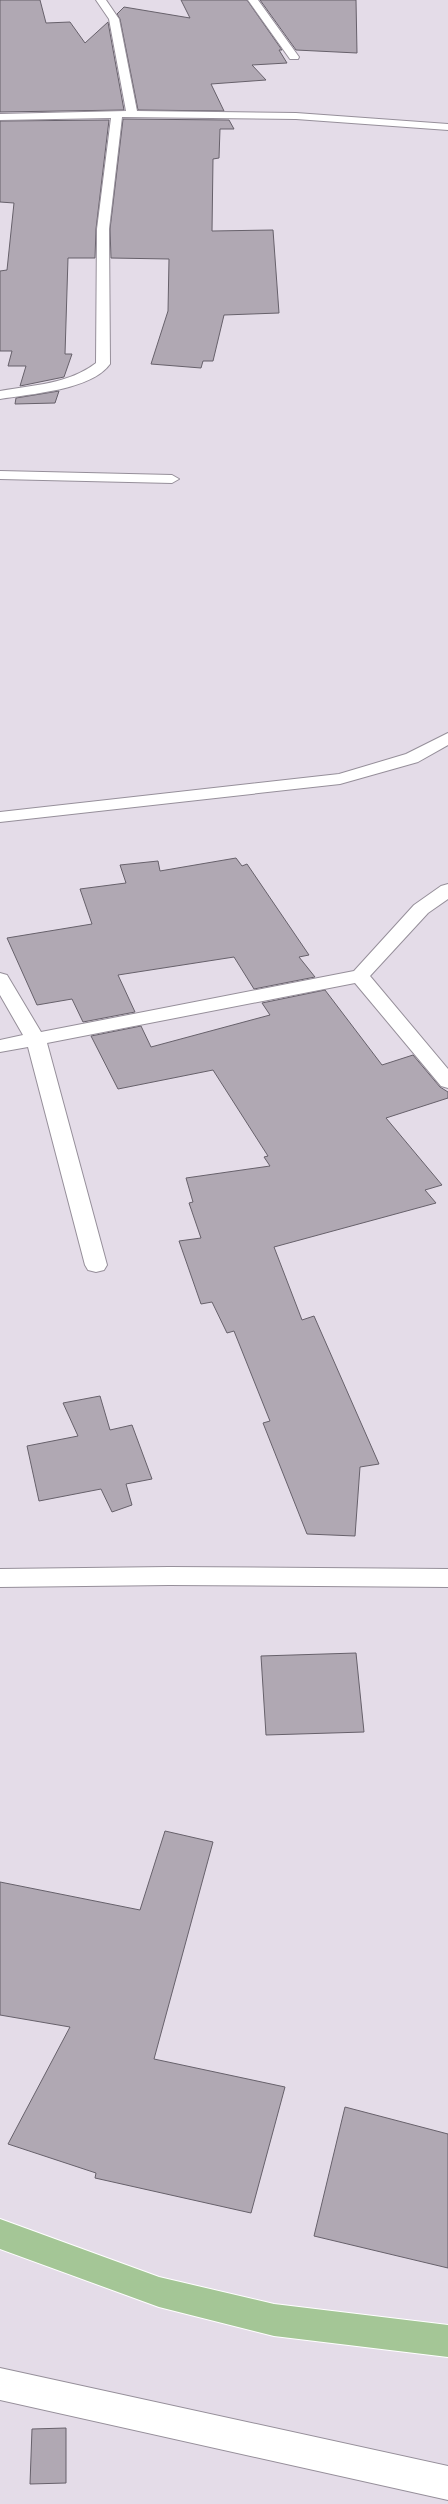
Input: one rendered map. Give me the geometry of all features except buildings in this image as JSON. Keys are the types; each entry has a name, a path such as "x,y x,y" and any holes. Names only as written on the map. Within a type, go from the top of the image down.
{"highway":[{"path":"0,2234 159,2292 266,2318 448,2342"}],"street":[{"path":"101,0 114,20 132,114"},
{"path":"253,0 294,57"},
{"path":"0,117 132,114 296,116 448,128"},
{"path":"0,395 67,382 95,372 104,364 103,229 117,115"},
{"path":"0,475 172,479"},
{"path":"0,818 340,779 412,758 448,738"},
{"path":"0,1046 360,976 421,909 448,890"},
{"path":"360,976 448,1082"},
{"path":"0,979 36,1040 96,1264"},
{"path":"0,1578 177,1576 448,1578"},
{"path":"0,2384 448,2483"}]}
